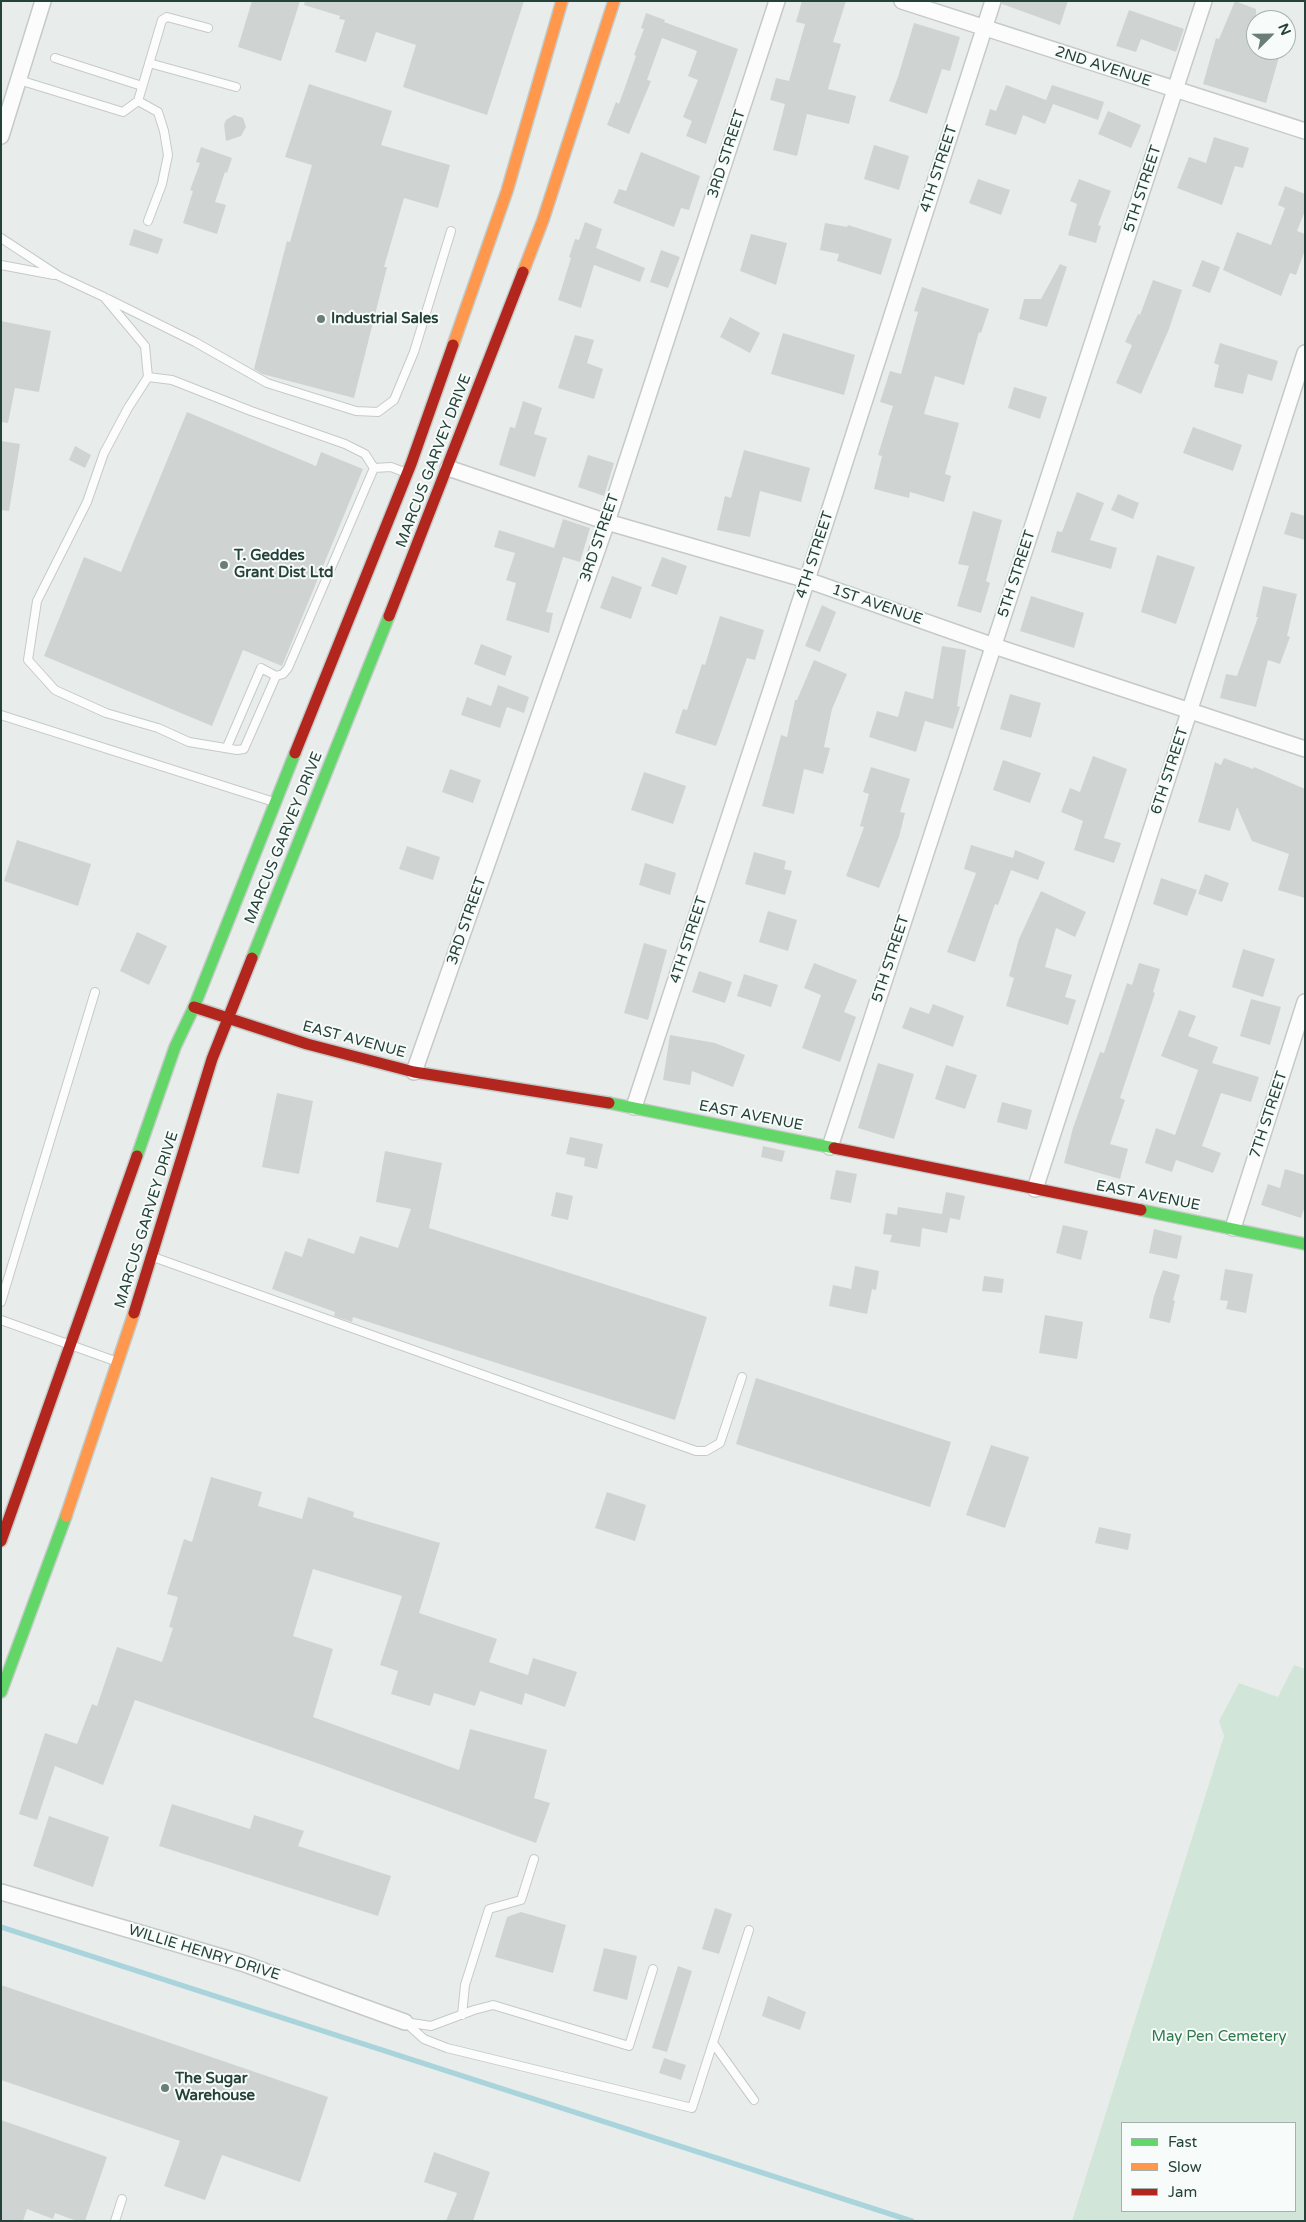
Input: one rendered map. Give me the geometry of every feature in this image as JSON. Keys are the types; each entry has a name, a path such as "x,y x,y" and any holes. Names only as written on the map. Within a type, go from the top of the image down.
{"main road":[{"name":"MARCUS GARVEY DRIVE","path":"1,1541 176,1047 194,1007 407,473 506,191 562,1"},
{"name":"MARCUS GARVEY DRIVE","path":"1,1692 57,1543 119,1363 212,1059 230,1018 448,468 535,240 614,1"},
{"path":"535,240 555,159 589,38"},
{"name":"EAST AVENUE","path":"194,1007 307,1044 414,1072 634,1107 1305,1244"}],"street":[{"path":"1,136 43,1"},
{"name":"3RD STREET","path":"414,1072 607,522 777,1"},
{"name":"2ND AVENUE","path":"902,1 1176,91 1305,131"},
{"name":"4TH STREET","path":"634,1107 807,580 993,1"},
{"name":"5TH STREET","path":"830,1147 1204,1"},
{"name":"6TH STREET","path":"1035,1189 1305,353"},
{"name":"1ST AVENUE","path":"448,468 607,522 807,580 994,646 1305,749"},
{"name":"7TH STREET","path":"1233,1228 1305,1002"},
{"name":"WILLIE HENRY DRIVE","path":"1,1892 242,1963 405,2022"}],"lane":[{"path":"19,80 123,112 138,102 162,20 167,17 208,28"},
{"path":"55,58 142,86"},
{"path":"149,63 236,87"},
{"path":"138,102 158,112 164,131 168,155 162,184 148,221"},
{"path":"1,238 59,276 196,342 267,383 356,411 378,412 394,400 414,352 450,231"},
{"path":"1,265 59,276"},
{"path":"104,298 145,346 148,377 104,453 86,502 37,601 28,660 55,690 106,713 158,728 189,742 244,749 276,676"},
{"path":"148,377 172,380 251,411 345,444 365,454 374,468"},
{"path":"374,468 391,468 407,473"},
{"path":"227,747 261,668 276,676 283,674 288,668 374,468"},
{"path":"1,715 275,802"},
{"path":"1,1302 95,992"},
{"path":"152,1257 696,1451 706,1451 720,1443 742,1377"},
{"path":"1,1320 72,1344 119,1363"},
{"path":"462,2015 465,1985 489,1909 521,1900 534,1859"},
{"path":"405,2022 424,2039 447,2048 692,2108 749,1930"},
{"path":"405,2022 431,2026 493,2005 629,2046 652,1969"},
{"path":"713,2043 754,2100"},
{"path":"115,2221 122,2199"}],"green space":[{"name":"May Pen Cemetery","path":"1294,1665 1305,1669 1305,2221 1072,2221 1224,1736 1219,1721 1239,1683 1278,1697"}],"building":[{"path":"252,1 300,1 281,61 238,47"},
{"path":"305,1 524,1 487,115 403,87 416,45 376,32 366,62 335,52 345,20 339,19 340,16 304,5"},
{"path":"802,1 846,1 833,42 841,44 828,89 856,96 849,124 807,114 797,156 773,150 785,104 770,100 776,78 789,81 805,24 796,22"},
{"path":"1002,1 1068,1 1060,25 1002,4"},
{"path":"1235,1 1256,9 1246,10 1246,60 1278,60 1266,103 1203,84 1216,38 1219,39"},
{"path":"1129,10 1184,29 1176,52 1141,39 1136,52 1116,46"},
{"path":"646,13 665,20 664,22 738,49 706,144 686,136 692,121 683,117 698,80 688,76 697,51 662,38 647,80 651,81 629,134 607,125 616,102 619,104 636,56 634,55 644,29 641,28"},
{"path":"914,23 960,37 950,71 942,69 927,114 889,101"},
{"path":"309,84 392,111 381,145 450,165 438,208 404,198 384,267 387,267 354,398 262,374 254,369 287,241 290,242 312,165 285,157"},
{"path":"1006,85 1046,100 1052,85 1104,102 1098,120 1053,104 1045,124 1023,115 1016,135 985,125 990,109 996,111"},
{"path":"1108,111 1141,125 1131,148 1098,134"},
{"path":"234,115 243,118 246,127 241,136 226,141 224,125 226,120"},
{"path":"1214,137 1249,148 1243,168 1235,166 1222,205 1177,188 1189,157 1206,163"},
{"path":"874,145 909,156 899,190 864,179"},
{"path":"201,147 232,158 215,202 226,205 217,234 183,223 193,191 190,190 200,163 196,162"},
{"path":"641,152 700,176 689,210 681,208 674,227 613,203 619,189 626,191"},
{"path":"978,179 1010,190 1001,215 969,203"},
{"path":"1079,179 1111,191 1098,225 1101,226 1096,243 1068,235 1077,204 1070,201"},
{"path":"1285,186 1305,194 1305,211 1297,231 1305,234 1305,250 1296,275 1290,273 1281,296 1223,270 1237,232 1271,245 1285,208 1278,205"},
{"path":"585,222 602,229 596,248 645,268 640,282 594,265 581,308 558,300 575,239 579,240"},
{"path":"825,223 847,227 848,225 892,239 881,275 837,261 839,254 820,250"},
{"path":"134,229 163,239 158,254 129,245"},
{"path":"751,234 787,243 776,285 740,271"},
{"path":"661,250 680,257 668,288 650,282"},
{"path":"1202,260 1220,267 1210,293 1192,286"},
{"path":"1060,264 1067,267 1047,327 1019,319 1024,299 1041,299"},
{"path":"1153,280 1182,290 1169,329 1141,394 1116,383 1132,345 1125,342 1138,314 1140,315"},
{"path":"922,287 989,309 981,333 979,332 964,385 935,376 924,414 959,423 945,474 951,476 944,502 910,492 909,498 874,489 882,456 878,455 893,406 880,402 890,371 901,374 918,312 914,311"},
{"path":"730,317 760,333 750,353 720,337"},
{"path":"1,321 51,331 39,392 15,388 8,423 1,422"},
{"path":"783,333 855,355 844,395 771,374"},
{"path":"575,335 594,340 587,363 603,369 594,399 558,388"},
{"path":"1220,343 1278,361 1272,381 1248,374 1243,394 1214,387 1219,365 1214,363"},
{"path":"1014,387 1047,397 1040,419 1008,408"},
{"path":"523,401 542,408 534,434 547,438 535,477 499,465 510,427 515,428"},
{"name":"T. Geddes Grant Dist Ltd","path":"187,412 316,466 321,452 363,469 282,666 243,650 212,726 44,656 84,557 121,572"},
{"path":"1193,427 1242,445 1233,471 1183,453"},
{"path":"1,441 20,444 9,511 1,510"},
{"path":"75,446 91,455 85,468 69,460"},
{"path":"744,450 810,468 801,502 760,491 750,537 717,530 725,496 731,498"},
{"path":"588,455 614,463 604,496 578,487"},
{"path":"1077,492 1104,503 1090,540 1117,548 1111,569 1051,552 1057,531 1062,532"},
{"path":"1118,494 1139,503 1133,519 1111,510"},
{"path":"973,511 1002,520 986,581 990,583 981,613 957,606 969,566 958,564"},
{"path":"1291,512 1305,516 1305,540 1284,534"},
{"path":"563,519 590,528 580,562 563,557 546,612 553,613 549,633 506,620 516,583 506,580 515,553 494,547 499,530 554,548"},
{"path":"1157,555 1195,567 1176,624 1141,612"},
{"path":"662,557 687,566 677,595 651,586"},
{"path":"612,576 642,587 631,619 600,608"},
{"path":"1263,586 1297,594 1287,636 1290,637 1280,664 1268,660 1256,707 1220,698 1226,674 1237,676 1258,617 1256,617"},
{"path":"1031,596 1084,613 1074,648 1020,631"},
{"path":"822,605 836,612 820,652 805,646"},
{"path":"720,616 764,630 755,660 747,658 716,746 675,733 683,709 687,710 702,664 705,665"},
{"path":"481,644 512,656 505,676 474,664"},
{"path":"942,646 966,650 957,706 960,707 953,729 925,721 916,752 869,737 877,711 898,717 905,691 933,699"},
{"path":"814,660 847,674 832,709 824,747 830,748 823,774 804,769 794,814 762,806 781,735 787,737 795,700 797,700"},
{"path":"498,685 529,697 524,713 507,707 500,728 461,715 467,697 491,706"},
{"path":"1010,694 1041,703 1031,738 1000,729"},
{"path":"1093,756 1127,769 1104,838 1121,843 1114,863 1074,850 1083,821 1061,812 1070,788 1080,792"},
{"path":"1224,758 1253,769 1254,767 1305,789 1305,898 1278,890 1289,854 1252,841 1237,807 1230,831 1198,822 1215,762 1221,765"},
{"path":"1003,760 1041,773 1030,803 993,790"},
{"path":"871,767 910,779 900,812 905,813 899,837 879,888 846,876 864,827 860,826 869,794 863,792"},
{"path":"450,769 481,780 473,803 442,792"},
{"path":"644,772 686,786 673,824 631,810"},
{"path":"17,840 91,864 78,906 4,881"},
{"path":"971,845 1013,858 1015,850 1045,862 1038,880 1011,870 998,905 995,904 975,962 947,952 976,873 964,869"},
{"path":"407,846 440,857 433,880 399,869"},
{"path":"754,852 786,861 784,869 792,871 785,895 745,884"},
{"path":"645,863 676,873 670,895 639,885"},
{"path":"1205,874 1229,883 1222,902 1198,894"},
{"path":"1161,878 1197,890 1187,916 1153,904"},
{"path":"1041,891 1086,912 1075,937 1056,928 1045,967 1072,975 1065,997 1076,1000 1068,1025 1006,1006 1014,978 1009,976 1019,939"},
{"path":"768,911 797,920 788,951 759,942"},
{"path":"137,932 167,946 149,985 120,971"},
{"path":"644,943 667,950 648,1020 624,1013"},
{"path":"1243,949 1275,959 1263,997 1232,987"},
{"path":"814,963 857,980 844,1012 856,1017 840,1062 802,1048 821,995 804,988"},
{"path":"1139,963 1160,969 1153,992 1155,993 1120,1098 1125,1100 1110,1144 1128,1149 1120,1179 1064,1163 1073,1128 1100,1052 1104,1053 1127,983 1132,985"},
{"path":"699,971 732,982 725,1003 692,992"},
{"path":"744,974 778,985 771,1007 737,996"},
{"path":"1251,999 1281,1007 1270,1045 1240,1036"},
{"path":"933,1004 964,1016 953,1047 902,1028 910,1007 929,1014"},
{"path":"1179,1010 1196,1016 1188,1036 1218,1047 1212,1063 1259,1077 1251,1102 1221,1093 1202,1146 1221,1153 1213,1173 1176,1160 1172,1172 1145,1163 1156,1128 1175,1135 1198,1070 1161,1056"},
{"path":"670,1035 715,1043 745,1055 733,1087 692,1071 690,1085 663,1080"},
{"path":"878,1063 914,1074 894,1139 858,1128"},
{"path":"946,1065 977,1075 965,1109 935,1099"},
{"path":"277,1093 313,1101 299,1174 262,1167"},
{"path":"1002,1102 1032,1110 1027,1130 997,1122"},
{"path":"570,1137 603,1144 597,1169 584,1166 585,1158 566,1154"},
{"path":"763,1146 785,1151 782,1162 761,1157"},
{"path":"385,1151 442,1163 429,1228 707,1317 675,1420 353,1317 352,1322 334,1316 335,1312 272,1289 285,1251 302,1257 308,1238 354,1254 360,1236 398,1248 411,1209 376,1202"},
{"path":"1285,1169 1305,1175 1305,1206 1301,1218 1261,1205 1268,1184 1280,1188"},
{"path":"836,1170 857,1174 851,1203 830,1199"},
{"path":"556,1192 573,1196 568,1220 551,1216"},
{"path":"946,1192 965,1196 960,1220 950,1218 947,1233 922,1228 920,1247 890,1242 892,1235 883,1234 886,1213 897,1215 898,1207 942,1214"},
{"path":"1063,1225 1088,1231 1081,1260 1056,1253"},
{"path":"1154,1229 1182,1236 1177,1259 1149,1253"},
{"path":"855,1266 879,1271 876,1290 872,1289 867,1314 829,1306 833,1285 851,1289"},
{"path":"1225,1269 1253,1274 1246,1313 1226,1309 1228,1301 1220,1300"},
{"path":"1163,1270 1180,1275 1173,1300 1175,1301 1170,1323 1149,1318"},
{"path":"984,1276 1004,1279 1002,1293 982,1291"},
{"path":"1045,1315 1083,1322 1077,1359 1039,1353"},
{"path":"756,1378 951,1442 930,1507 736,1444"},
{"path":"991,1445 1029,1457 1005,1528 966,1515"},
{"path":"211,1477 262,1492 258,1506 302,1519 308,1497 354,1512 353,1517 440,1543 419,1613 497,1639 489,1662 528,1675 533,1658 577,1672 565,1707 525,1693 522,1705 480,1691 475,1706 434,1693 430,1706 391,1694 398,1671 380,1665 402,1596 313,1569 293,1636 333,1649 313,1717 459,1770 470,1729 547,1750 534,1798 550,1803 536,1843 314,1762 135,1700 103,1785 55,1766 37,1820 19,1814 45,1733 77,1744 92,1704 97,1706 117,1647 162,1662 173,1628 169,1627 178,1597 167,1594 184,1539 192,1542"},
{"path":"607,1492 646,1505 635,1541 595,1528"},
{"path":"1099,1527 1131,1534 1128,1550 1095,1543"},
{"path":"172,1804 250,1829 254,1815 304,1831 298,1846 391,1876 378,1916 159,1846"},
{"path":"49,1816 109,1837 93,1887 33,1866"},
{"path":"715,1908 732,1914 719,1954 702,1949"},
{"path":"521,1912 566,1925 553,1973 495,1957 507,1917"},
{"path":"604,1948 637,1956 627,2000 593,1991"},
{"path":"678,1966 692,1971 667,2052 652,2048"},
{"name":"The Sugar Warehouse","path":"1,1985 328,2097 300,2182 222,2155 205,2200 164,2186 180,2141 1,2080"},
{"path":"768,1996 806,2012 800,2030 762,2016"},
{"path":"664,2058 686,2065 681,2080 659,2073"},
{"path":"1,2120 107,2157 85,2221 77,2221 55,2213 53,2219 27,2209 23,2221 1,2221"},
{"path":"434,2152 490,2172 473,2221 446,2221 457,2193 424,2182"}],"waterway":[{"path":"1,1927 912,2221"}],"traffic: fast":[{"path":"252,958 389,616"},
{"path":"137,1156 175,1047 194,1007 295,753"},
{"path":"609,1103 834,1148"},
{"path":"1141,1210 1305,1244"},
{"path":"1,1692 66,1516"}],"traffic: slow":[{"path":"453,345 507,191 562,1"},
{"path":"523,272 543,220 614,1"},
{"path":"66,1516 134,1313"}],"traffic: jam":[{"path":"389,616 523,272"},
{"path":"295,753 411,464 453,345"},
{"path":"134,1313 212,1059 252,958"},
{"path":"194,1007 307,1044 414,1072 609,1103"},
{"path":"834,1148 1141,1210"},
{"path":"1,1541 137,1156"}],"place":[{"name":"Industrial Sales","path":"321,319"},
{"name":"T. Geddes Grant Dist Ltd","path":"224,565"},
{"name":"The Sugar Warehouse","path":"165,2088"}]}
